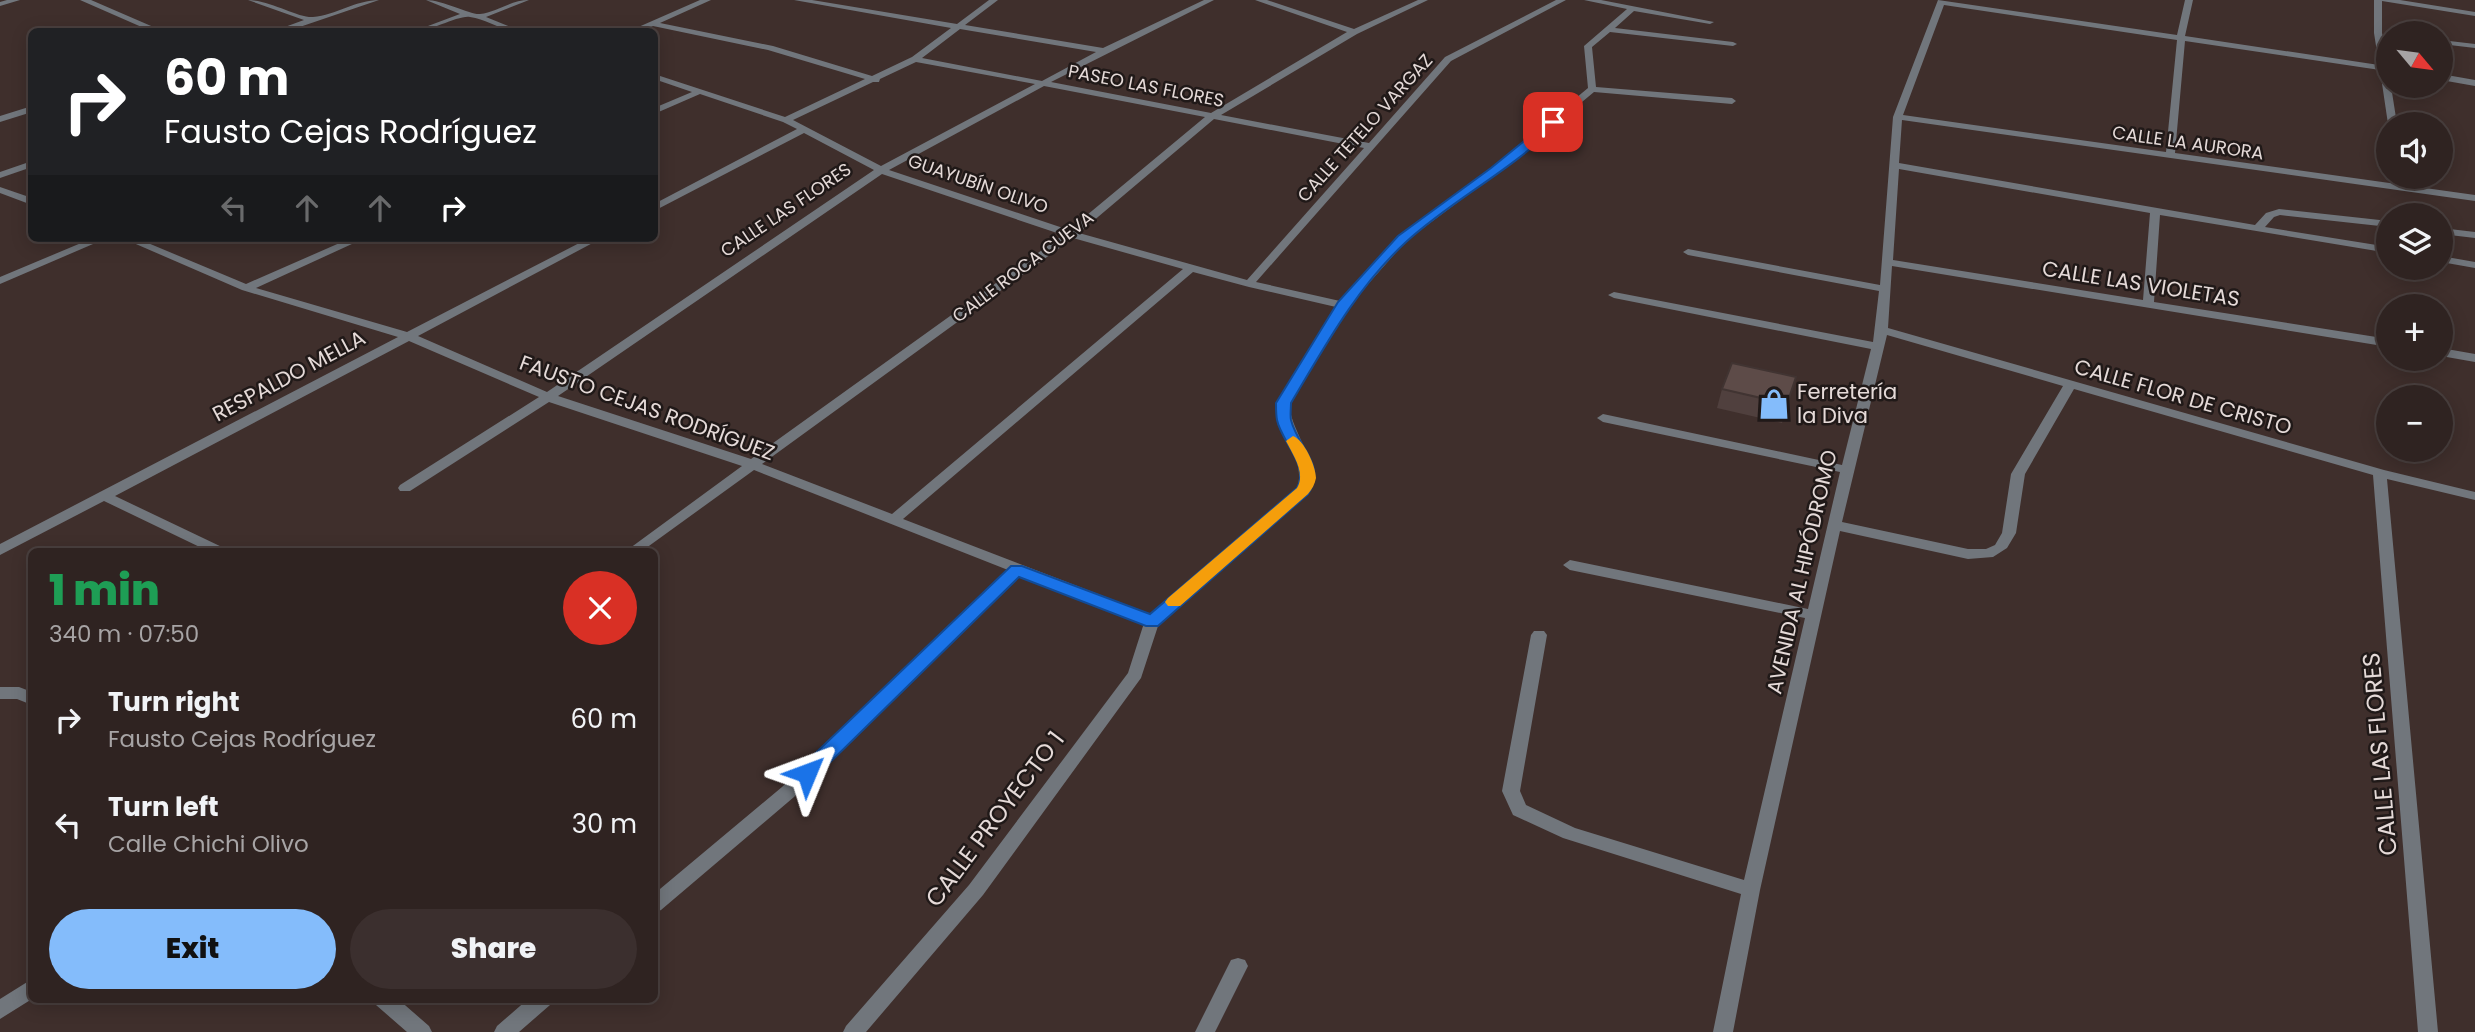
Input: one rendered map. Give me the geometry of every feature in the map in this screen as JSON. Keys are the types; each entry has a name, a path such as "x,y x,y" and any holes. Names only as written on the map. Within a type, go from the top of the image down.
{"street":[{"path":"0,4 16,0"},
{"path":"84,0 151,28"},
{"path":"252,0 311,20"},
{"path":"287,28 375,0"},
{"path":"430,0 508,28"},
{"path":"479,18 525,0"},
{"path":"640,28 707,0"},
{"path":"798,0 1104,51"},
{"path":"825,4 835,0"},
{"path":"786,120 876,80 915,59 994,0"},
{"name":"CALLE LAS FLORES","path":"405,488 548,397 881,170 1104,51 1210,0"},
{"path":"1259,0 1354,32"},
{"name":"CALLE ROCA CUEVA","path":"637,548 1071,234 1212,116 1354,32 1424,0"},
{"name":"CALLE TETELO VARGAZ","path":"1249,284 1448,59 1562,0"},
{"path":"1588,0 1710,22"},
{"path":"2170,156 2180,37 2189,0"},
{"path":"2378,0 2378,21"},
{"path":"2385,0 2475,14"},
{"path":"1941,1 2376,67"},
{"name":"AVENIDA AL HIPÓDROMO","path":"1723,1032 1751,890 1834,525 1882,330 1898,117 1941,1"},
{"path":"1592,89 1588,46 1633,8"},
{"path":"427,28 469,13"},
{"path":"651,23 770,48 876,80"},
{"path":"1607,29 1732,44"},
{"path":"2454,44 2475,46"},
{"name":"PASEO LAS FLORES","path":"915,59 1047,82 1370,146"},
{"name":"GUAYUBÍN OLIVO","path":"658,77 786,120 881,170 1071,234 1249,284 1343,305"},
{"path":"2454,79 2475,83"},
{"path":"1152,621 1303,491 1308,481 1308,471 1284,421 1283,403 1343,305 1402,239 1495,170 1592,89 1732,101"},
{"path":"658,109 701,91"},
{"path":"0,120 28,110"},
{"name":"CALLE LA AURORA","path":"1898,117 2376,184"},
{"path":"658,206 802,130"},
{"path":"0,175 28,165"},
{"path":"1894,165 2376,248"},
{"name":"CALLE LA AURORA","path":"2412,189 2475,198"},
{"path":"0,190 28,200"},
{"path":"2148,304 2155,210"},
{"path":"2258,229 2270,215 2279,212 2376,223"},
{"path":"2453,232 2475,235"},
{"path":"0,281 93,242"},
{"name":"FAUSTO CEJAS RODRÍGUEZ","path":"137,242 246,288 410,337 548,397 751,464 1152,621"},
{"path":"246,288 351,242"},
{"name":"RESPALDO MELLA","path":"0,550 589,242"},
{"path":"1688,252 1885,289"},
{"path":"2453,261 2475,265"},
{"name":"CALLE LAS VIOLETAS","path":"1886,262 2376,341"},
{"path":"892,520 1192,267"},
{"path":"1614,295 1878,347"},
{"name":"CALLE FLOR DE CRISTO","path":"1882,330 2380,473 2475,496"},
{"path":"2453,354 2475,358"},
{"path":"1834,525 1968,554 1988,554 2000,548 2009,533 2018,474 2070,385"},
{"path":"1603,418 1847,470"},
{"name":"CALLE LAS FLORES","path":"2380,473 2428,1032"},
{"path":"105,496 213,548"},
{"path":"1570,565 1814,615"},
{"path":"658,902 788,792 1017,569"},
{"name":"CALLE PROYECTO 1","path":"852,1032 976,890 1135,674 1152,621"},
{"path":"1539,635 1511,791 1519,810 1569,833 1751,890"},
{"path":"0,693 19,693 28,697"},
{"path":"1205,1032 1238,966"},
{"path":"0,1010 28,991"},
{"path":"388,1003 422,1032"},
{"path":"504,1032 538,1003"}],"building":[{"path":"1732,363 1796,377 1787,404 1722,389"}],"slow traffic":[{"path":"1174,602 1303,491 1308,481 1308,471 1293,441"}],"place":[{"name":"Ferretería la Diva","path":"1774,404"}],"route":[{"path":"807,773 1017,569 1152,621 1303,491 1308,481 1308,471 1284,421 1283,403 1343,305 1402,239 1495,170 1553,122"}]}
